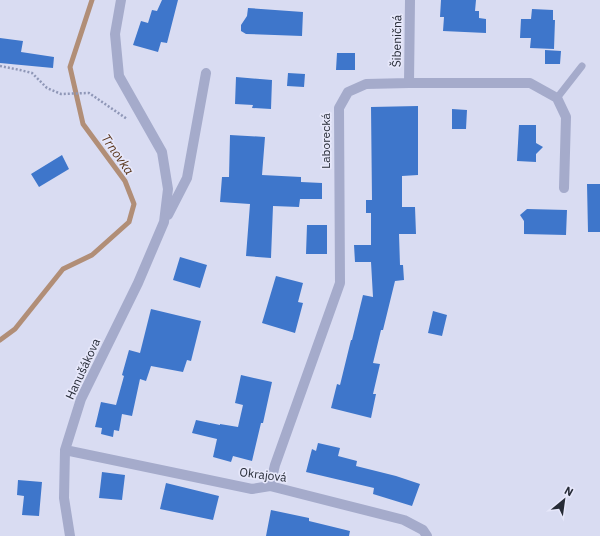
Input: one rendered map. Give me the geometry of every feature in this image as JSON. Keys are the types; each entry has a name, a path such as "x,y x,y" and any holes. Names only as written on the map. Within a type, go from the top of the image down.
{"street":[{"name":"Hanušákova","path":"121,0 115,34 119,76 162,152 168,189 164,222"},
{"name":"Šibeničná","path":"409,83 410,0"},
{"name":"Hanušákova","path":"70,536 64,498 65,450 81,400 138,283 164,222 187,178 206,73"},
{"name":"Laborecká","path":"270,486 275,465 340,283 339,108 348,92 366,84 530,83 557,98"},
{"path":"557,98 566,117 564,188"},
{"name":"Okrajová","path":"65,450 252,488 270,486 404,520 423,530 428,536"}],"lane":[{"path":"557,98 582,66"}],"path":[{"path":"0,66 32,73 47,88 61,94 89,93 132,122 149,128"}],"building":[{"path":"162,0 178,0 167,43 161,42 158,52 133,45 141,21 148,23 152,10 157,11"},
{"path":"441,0 476,0 475,11 479,11 479,18 486,19 486,33 443,31 444,17 440,17"},
{"path":"248,8 303,12 302,36 246,34 241,31 241,25 247,16"},
{"path":"532,9 553,10 553,20 555,20 554,49 530,48 531,38 520,38 521,19 531,19"},
{"path":"0,38 23,41 21,52 54,57 53,68 0,63"},
{"path":"545,50 561,51 560,64 545,64"},
{"path":"337,53 355,53 355,70 336,70"},
{"path":"288,73 305,74 304,87 287,86"},
{"path":"236,77 272,80 271,109 252,108 253,105 235,104"},
{"path":"418,106 418,175 402,176 402,207 415,207 416,234 399,234 400,265 403,265 404,280 395,281 373,363 380,364 373,394 376,394 371,418 331,408 337,384 340,385 363,295 373,297 371,262 355,262 354,245 371,245 371,213 366,213 366,200 372,200 371,107"},
{"path":"452,109 467,110 466,129 452,129"},
{"path":"519,125 536,125 536,143 543,147 536,154 536,162 517,161"},
{"path":"230,135 265,137 262,175 301,177 301,182 322,183 322,199 300,199 299,207 273,206 271,258 246,256 250,204 220,202 222,177 229,177"},
{"path":"62,155 69,169 39,187 31,174"},
{"path":"587,184 600,184 600,232 588,232"},
{"path":"527,209 567,210 566,235 524,234 524,221 520,215"},
{"path":"307,225 327,225 327,254 306,254"},
{"path":"180,257 207,265 200,288 173,280"},
{"path":"276,276 303,283 298,302 303,303 295,333 262,323"},
{"path":"151,309 201,321 191,361 187,360 183,372 151,366 146,381 140,379 132,416 122,414 119,431 114,430 113,437 101,434 102,428 95,427 101,402 116,405 129,350 140,353"},
{"path":"433,311 447,315 442,336 428,333"},
{"path":"241,375 272,382 263,423 261,423 252,461 233,456 231,462 213,457 217,439 192,433 196,420 238,427 243,405 235,403"},
{"path":"318,443 340,448 338,456 357,461 356,466 396,476 420,484 412,506 373,494 374,488 306,472 312,449 316,451"},
{"path":"102,472 125,475 122,500 99,498"},
{"path":"18,480 42,482 39,516 22,515 24,496 17,495"},
{"path":"166,483 219,496 213,520 160,509"},
{"path":"271,510 309,518 309,521 350,531 349,536 266,536"}],"waterway":[{"name":"Trnovka","path":"0,340 15,329 63,269 92,255 129,222 134,204 125,181 83,124 70,67 92,0"}]}
